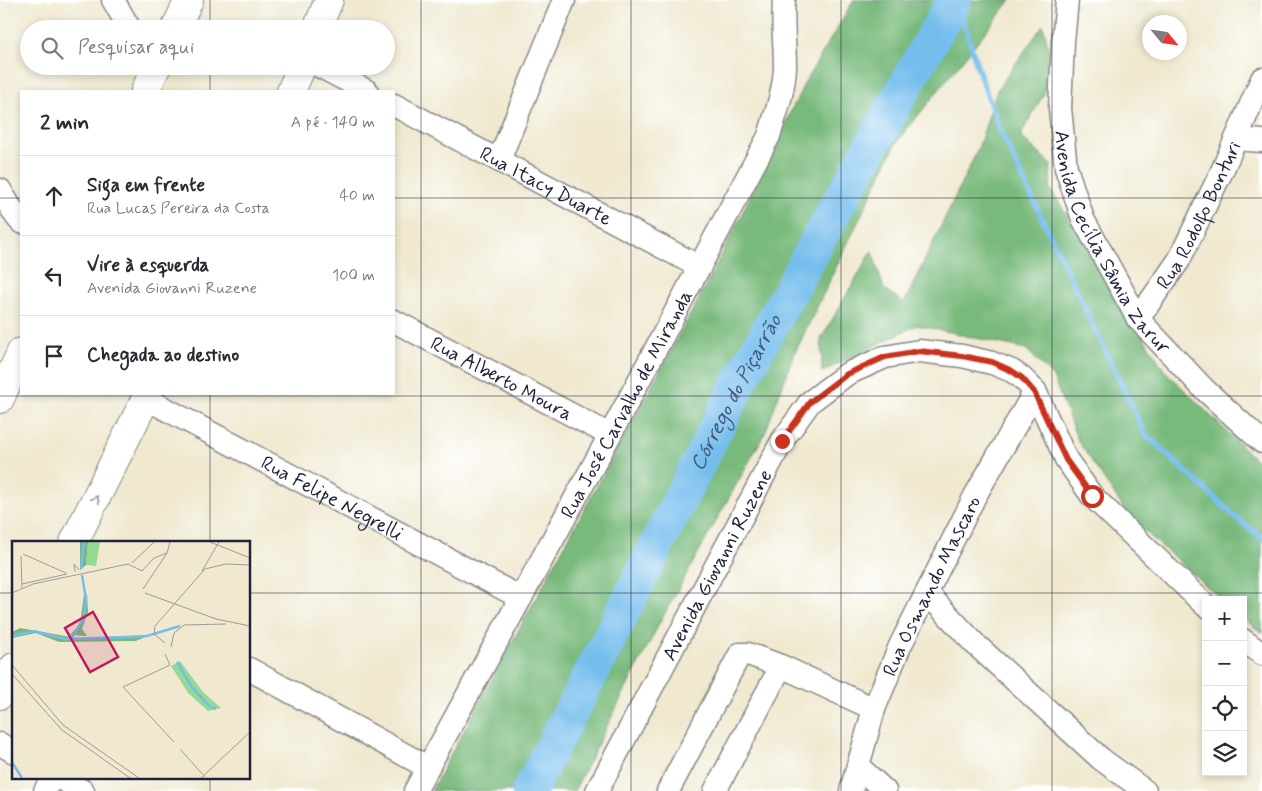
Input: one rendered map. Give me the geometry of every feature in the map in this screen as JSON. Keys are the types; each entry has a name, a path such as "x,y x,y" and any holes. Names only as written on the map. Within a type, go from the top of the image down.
{"street":[{"path":"113,0 125,20"},
{"path":"179,20 189,0"},
{"path":"321,20 329,0"},
{"path":"499,160 564,0"},
{"name":"Rua José Carvalho de Miranda","path":"415,791 610,435 769,136 782,98 785,68 782,16 784,0"},
{"name":"Avenida Cecília Sâmia Zarur","path":"1067,0 1060,108 1066,168 1083,219 1138,319 1204,390 1262,442"},
{"path":"291,90 298,75"},
{"path":"336,75 365,90"},
{"name":"Rua Rodolfo Bonturi","path":"1138,319 1179,260 1262,79"},
{"name":"Rua Itacy Duarte","path":"395,107 700,267"},
{"path":"1236,139 1262,141"},
{"path":"0,190 20,221"},
{"name":"Rua Alberto Moura","path":"395,322 610,435"},
{"name":"Avenida Giovanni Ruzene","path":"596,791 782,441 810,402 847,374 885,357 919,351 962,356 992,362 1022,378 1034,392 1066,460 1092,496 1202,602"},
{"path":"0,399 13,358"},
{"name":"Rua Osmando Mascaro","path":"851,791 874,709 900,646 975,496 1034,392"},
{"path":"74,541 146,396"},
{"name":"Rua Felipe Negrelli","path":"146,396 521,598"},
{"path":"927,593 974,643 1101,759 1145,791"},
{"path":"1244,641 1262,654"},
{"path":"668,791 740,654 748,654 781,666 874,709"},
{"path":"715,791 781,666"},
{"path":"250,670 427,767"},
{"path":"0,695 12,671"},
{"path":"0,744 12,751"},
{"path":"858,766 885,791"},
{"path":"45,791 52,778"},
{"path":"60,778 83,791"}],"green space":[{"path":"854,0 1011,0 896,143 793,357 765,433 661,620 574,791 431,791 701,295 806,80"},
{"path":"1043,25 1051,58 1046,90 1020,136 1051,164 1050,188 1164,370 1262,466 1262,633 1247,621 1247,596 1218,596 1130,518 1078,441 1053,377 1026,349 917,325 822,372 821,339 872,251 884,289 904,303 978,149 997,90"}],"waterway":[{"name":"Córrego do Piçarrão","path":"529,791 603,651 739,383 954,0"},
{"path":"957,0 978,69 1000,130 1145,434 1239,520 1262,538"}],"route":[{"path":"782,441 810,402 847,374 885,357 919,351 962,356 992,362 1022,378 1034,392 1066,460 1092,496"}]}
